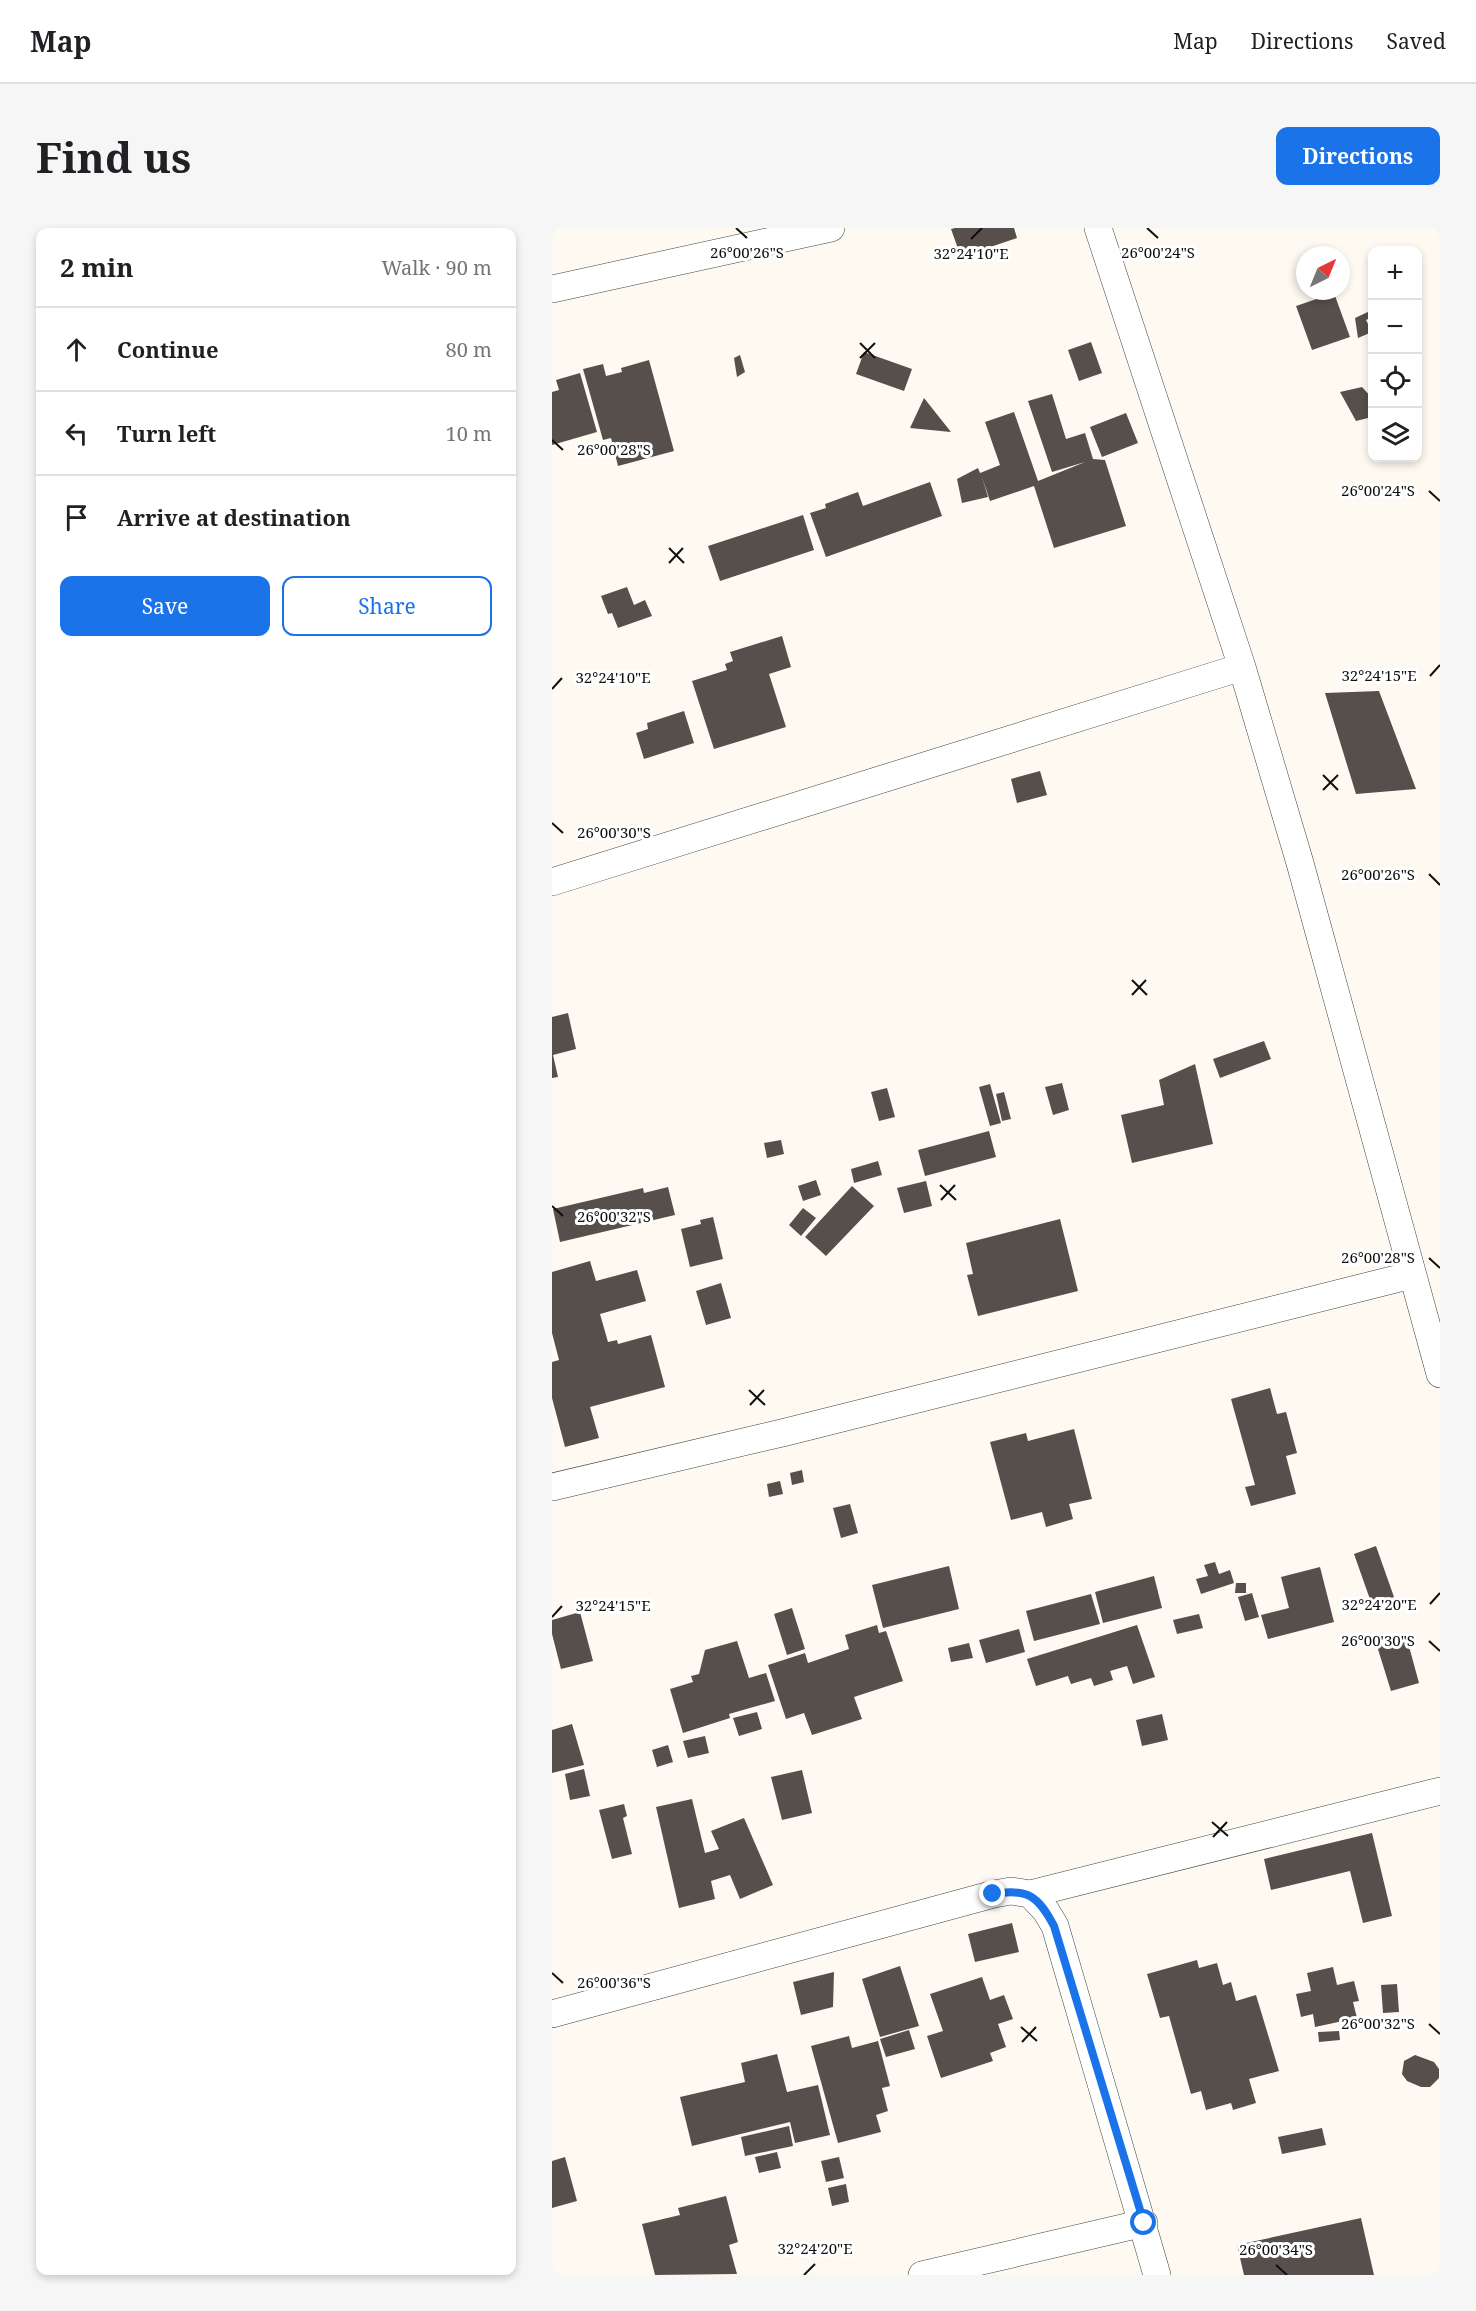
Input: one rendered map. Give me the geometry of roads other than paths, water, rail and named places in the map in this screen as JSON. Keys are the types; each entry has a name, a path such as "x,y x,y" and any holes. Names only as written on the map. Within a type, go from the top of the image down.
{"street":[{"path":"552,289 831,228"},
{"path":"1098,228 1242,667 1300,863 1440,1374"},
{"path":"552,882 1242,667"},
{"path":"552,1487 798,1430 1412,1275"},
{"path":"552,2014 993,1894 1011,1891 1030,1894 1440,1791"},
{"path":"1030,1894 1046,1911 1054,1926 1144,2223 1157,2275"},
{"path":"922,2275 1144,2223"}]}
